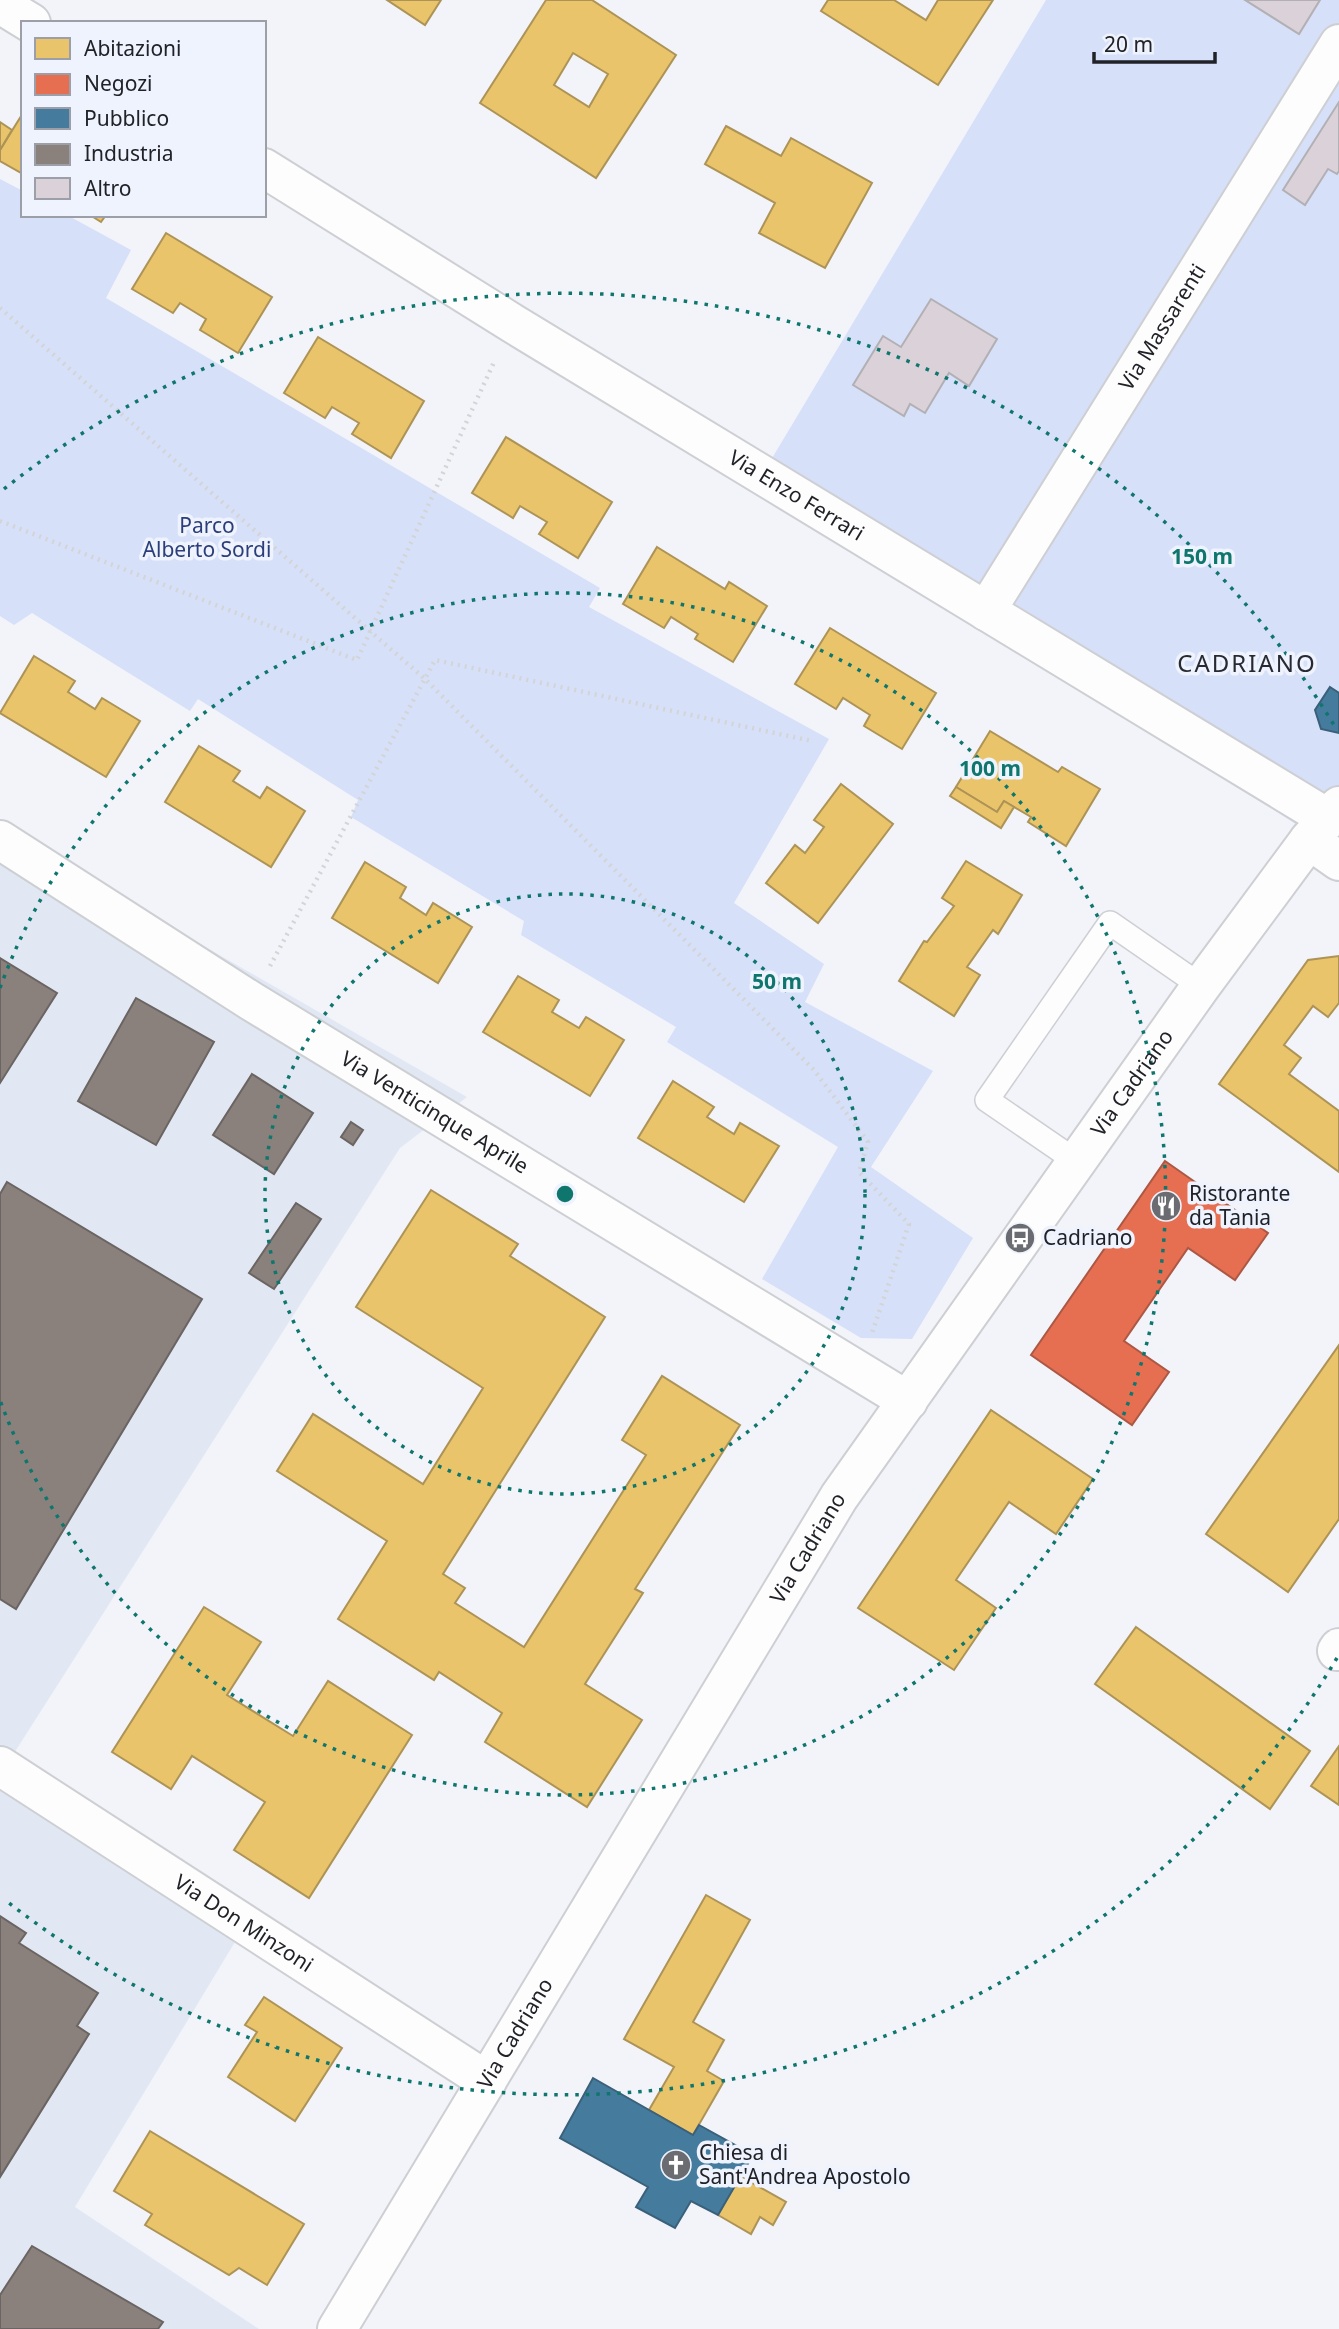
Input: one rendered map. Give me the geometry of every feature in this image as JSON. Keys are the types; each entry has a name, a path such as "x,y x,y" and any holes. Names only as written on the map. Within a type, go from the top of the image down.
{"street":[{"path":"0,4 28,21"},
{"name":"Via Massarenti","path":"986,611 1339,44"},
{"name":"Via Enzo Ferrari","path":"266,169 512,323 986,611 1329,832"},
{"name":"Via Cadriano","path":"337,2329 839,1497 1200,986 1329,832"},
{"name":"Via Venticinque Aprile","path":"0,840 251,1001 908,1401"},
{"name":"Via Don Minzoni","path":"0,1766 487,2081"}],"lane":[{"path":"1076,1161 987,1100 1110,923 1200,986"}],"path":[{"path":"0,308 425,679 814,1070 868,1142 859,1172 909,1224 859,1369"},
{"path":"0,521 357,660 512,323"},
{"path":"251,1001 435,660 813,741"}],"shaded area":[{"path":"0,829 467,1097 400,1148 11,1758 235,1942 75,2207 259,2329 0,2329"}],"green space":[{"path":"1046,0 1339,0 1339,811 1317,838 762,475"},
{"name":"Parco Alberto Sordi","path":"0,179 21,190 21,217 71,217 131,250 106,298 600,588 589,607 829,739 734,903 824,964 805,1002 933,1071 871,1167 973,1238 912,1339 861,1338 762,1279 838,1147 667,1042 676,1027 521,935 524,921 351,817 358,800 198,699 190,711 32,613 14,625 0,616"}],"building: Abitazioni":[{"path":"387,0 441,0 425,25"},
{"path":"546,0 592,0 676,55 596,178 480,103","holes":["573,53 608,74 589,107 554,85"]},
{"path":"828,0 894,0 926,20 938,0 993,0 938,85 821,11"},
{"path":"21,116 21,173 0,161 0,150"},
{"path":"0,122 12,130 0,150"},
{"path":"726,126 781,156 791,138 872,183 825,268 759,233 775,203 705,164"},
{"path":"166,233 272,297 238,353 200,330 206,319 180,303 173,313 132,289"},
{"path":"318,337 424,401 391,458 352,434 359,423 332,407 325,418 284,393"},
{"path":"506,437 612,502 578,558 539,534 547,522 520,506 513,518 472,493"},
{"path":"657,547 725,589 729,582 767,606 733,662 695,639 698,634 671,617 664,628 623,604"},
{"path":"830,628 936,693 902,749 864,726 870,715 843,698 836,709 795,684"},
{"path":"34,656 75,681 68,692 95,709 102,698 140,721 106,777 0,713"},
{"path":"990,731 1058,772 1062,767 1100,789 1066,846 1028,822 1031,817 1004,801 997,812 956,787"},
{"path":"199,746 240,771 233,781 260,798 267,787 305,811 271,867 165,802"},
{"path":"841,784 893,824 818,923 766,883 795,845 805,853 824,827 814,820"},
{"path":"956,787 997,812 1004,801 1014,807 1001,828 950,796"},
{"path":"966,861 1022,895 998,934 993,930 967,967 980,975 954,1016 899,981 924,941 927,942 954,906 942,898"},
{"path":"365,862 406,887 400,898 426,915 433,903 472,927 438,983 332,918"},
{"path":"1339,956 1339,1003 1328,1017 1313,1006 1284,1045 1301,1058 1289,1074 1339,1111 1339,1172 1219,1084 1308,960"},
{"path":"518,976 559,1000 552,1012 579,1028 586,1017 624,1040 590,1096 483,1032"},
{"path":"673,1081 714,1107 707,1117 734,1134 740,1123 779,1146 744,1202 638,1138"},
{"path":"431,1190 518,1244 510,1256 605,1317 443,1574 465,1588 455,1603 524,1647 646,1455 622,1440 662,1376 740,1425 635,1589 643,1593 585,1684 642,1720 587,1807 485,1742 502,1713 439,1672 434,1680 338,1619 387,1541 277,1471 313,1414 423,1484 483,1388 356,1307"},
{"path":"1339,1345 1339,1519 1288,1592 1206,1534"},
{"path":"991,1410 1093,1479 1056,1534 1009,1502 956,1580 996,1608 954,1670 858,1608"},
{"path":"204,1607 261,1642 227,1695 293,1736 328,1681 412,1735 309,1898 234,1850 265,1802 192,1756 171,1789 112,1752"},
{"path":"1136,1627 1310,1751 1270,1809 1095,1684"},
{"path":"1339,1746 1339,1805 1311,1786"},
{"path":"706,1895 750,1920 693,2022 724,2040 707,2071 724,2081 693,2135 649,2110 674,2067 624,2039"},
{"path":"264,1997 342,2048 295,2121 228,2077 257,2032 245,2025"},
{"path":"150,2131 304,2224 267,2285 239,2268 229,2275 145,2225 152,2214 114,2191"},
{"path":"740,2176 786,2202 773,2225 760,2217 751,2234 718,2215"}],"building: Negozi":[{"path":"1165,1161 1268,1233 1235,1280 1188,1248 1124,1341 1169,1372 1132,1425 1031,1355"}],"building: Pubblico":[{"path":"1330,687 1339,693 1339,733 1321,729 1315,710"},
{"path":"593,2078 693,2135 699,2125 753,2155 718,2215 691,2201 675,2228 636,2207 648,2187 560,2138"}],"building: Industria":[{"path":"0,958 57,993 0,1083"},
{"path":"136,998 214,1042 156,1145 78,1101"},
{"path":"252,1074 313,1113 274,1174 213,1135"},
{"path":"351,1122 363,1130 353,1145 341,1137"},
{"path":"7,1182 202,1299 16,1609 0,1599 0,1194"},
{"path":"296,1203 321,1219 274,1289 249,1273"},
{"path":"0,1916 26,1933 19,1943 98,1993 77,2026 89,2034 0,2177"},
{"path":"32,2246 163,2322 158,2329 0,2329 0,2295"}],"building: Altro":[{"path":"1245,0 1320,0 1299,34"},
{"path":"1339,102 1339,171 1337,174 1328,169 1305,205 1283,190"},
{"path":"931,299 997,339 969,386 949,373 925,413 910,404 904,416 853,385 883,336 901,347"}],"place":[{"name":"Ristorante da Tania","path":"1166,1206"},
{"name":"Cadriano","path":"1020,1238"},
{"name":"Chiesa di Sant'Andrea Apostolo","path":"676,2165"}],"district":[{"name":"CADRIANO","path":"1247,664"}]}
